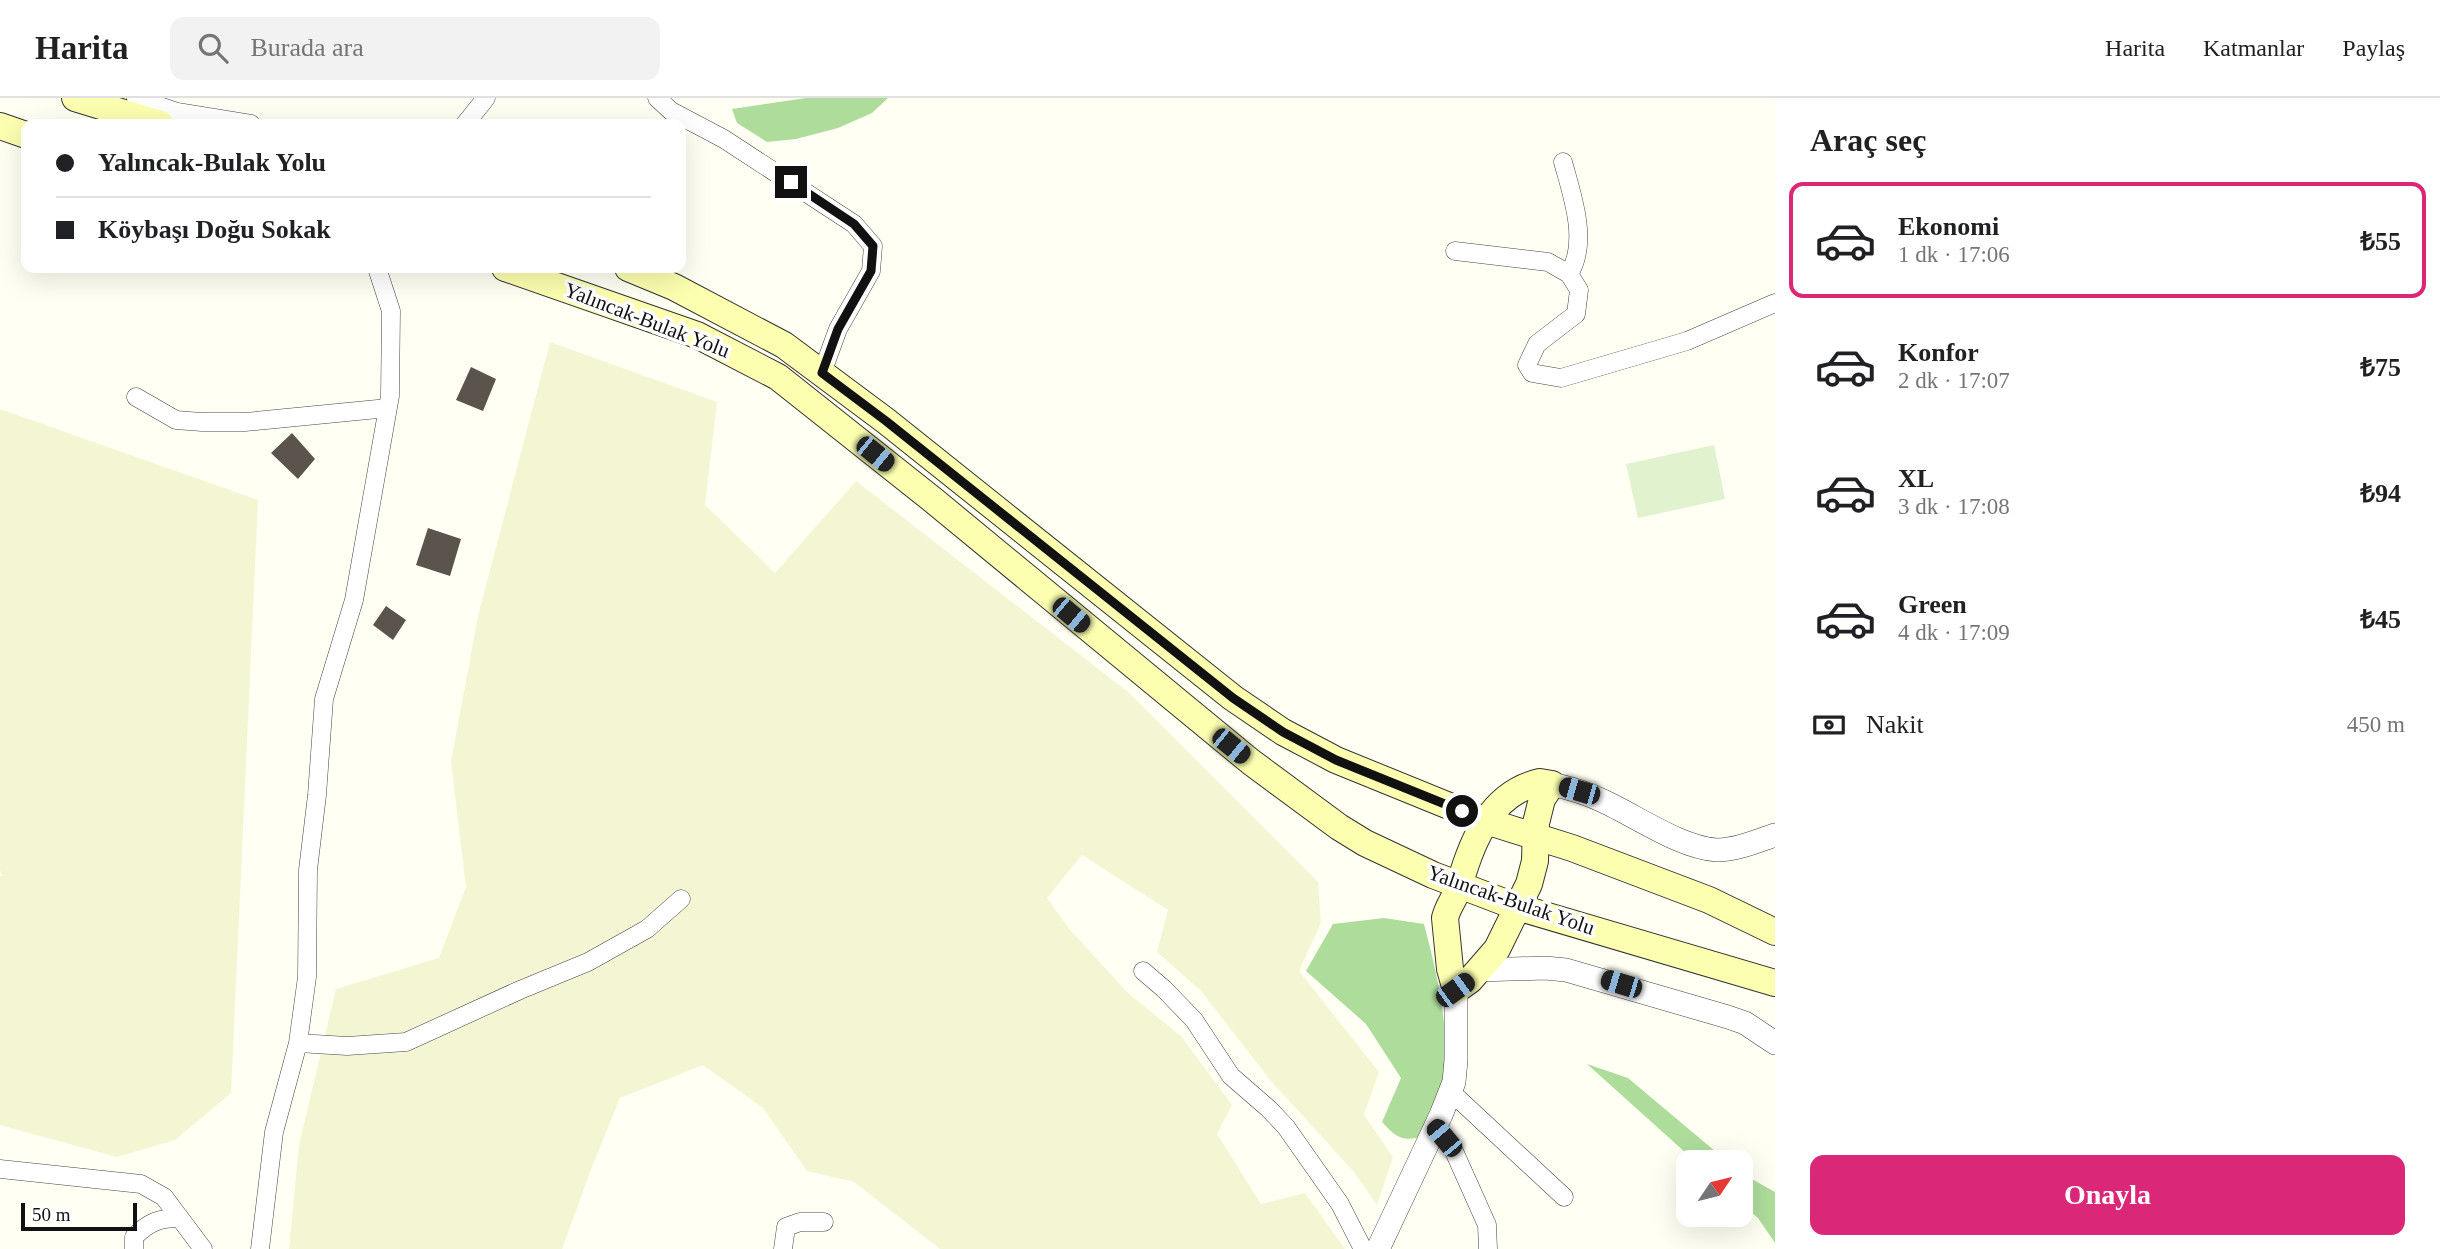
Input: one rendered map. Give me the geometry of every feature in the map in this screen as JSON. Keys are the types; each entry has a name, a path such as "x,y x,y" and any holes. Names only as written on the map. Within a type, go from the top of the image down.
{"main road":[{"path":"75,98 144,119"},
{"path":"0,126 21,133"},
{"name":"Yalıncak-Bulak Yolu","path":"519,273 698,335 778,377 933,500 1251,762 1365,843 1460,886 1517,907 1775,983"},
{"name":"Yalıncak-Bulak Yolu","path":"641,273 674,286 784,345 886,421 1233,698 1283,732 1336,760 1486,821 1535,836 1709,900 1775,932"},
{"path":"1540,782 1552,783 1542,799 1536,822 1534,872 1497,949 1480,970 1455,990 1445,918 1460,886 1469,851 1486,821 1521,788 1540,782"}],"street":[{"path":"136,98 177,112 220,119"},
{"path":"469,119 485,98"},
{"path":"657,98 671,111 724,139 854,224 873,246 871,271 838,329 822,373"},
{"path":"1563,162 1578,219 1576,264 1569,274"},
{"path":"1455,251 1548,262 1569,274 1579,290 1576,314 1537,344 1527,365 1532,373 1561,378 1687,341 1775,303"},
{"path":"260,1249 274,1132 298,1043 307,976 308,870 324,699 354,600 390,396 391,310 379,273"},
{"path":"136,397 176,420 202,422 244,422 388,408"},
{"path":"1552,783 1600,799 1696,845 1718,850 1745,846 1775,835"},
{"path":"298,1043 346,1046 406,1042 588,962 647,929 681,899"},
{"path":"1480,970 1545,968 1595,976 1745,1023 1775,1043"},
{"path":"1143,971 1194,1020 1231,1076 1269,1108 1286,1127 1339,1204 1363,1249"},
{"path":"1378,1249 1454,1082 1455,990"},
{"path":"1450,1091 1564,1197"},
{"path":"1435,1127 1453,1149 1487,1225 1488,1249"},
{"path":"0,1169 141,1184 164,1196 203,1249"},
{"path":"134,1249 134,1237 148,1224 180,1217"},
{"path":"783,1249 786,1227 800,1222 824,1222"}],"green space":[{"path":"806,98 888,98 872,113 838,128 796,139 767,142 737,123 732,109"},
{"path":"550,342 717,402 705,505 775,573 856,481 1128,692 1318,882 1321,923 1299,971 1379,1072 1364,1115 1393,1157 1377,1205 1354,1172 1271,1081 1201,991 1157,952 1168,910 1082,855 1047,898 1070,930 1130,995 1181,1036 1232,1105 1217,1134 1261,1204 1305,1193 1345,1249 940,1249 854,1182 807,1171 763,1108 703,1065 620,1098 562,1249 289,1249 299,1145 336,989 439,958 466,887 451,762 478,616"},
{"path":"0,409 258,500 231,1093 175,1140 117,1157 0,1125"},
{"path":"1714,445 1725,499 1638,518 1626,464"},
{"path":"1384,918 1424,924 1437,977 1445,1031 1445,1067 1428,1135 1407,1139 1397,1136 1382,1122 1401,1078 1366,1024 1306,971 1333,924"},
{"path":"1587,1064 1628,1078 1714,1150 1683,1150"},
{"path":"1754,1180 1775,1192 1775,1243 1754,1214"}],"building":[{"path":"471,367 496,379 483,411 456,400"},
{"path":"292,433 315,459 298,479 271,453"},
{"path":"428,528 461,539 450,576 416,565"},
{"path":"386,606 406,620 393,640 373,625"}],"route":[{"path":"791,182 854,224 873,246 871,271 838,329 822,373 1233,698 1283,732 1336,760 1462,811"}]}
